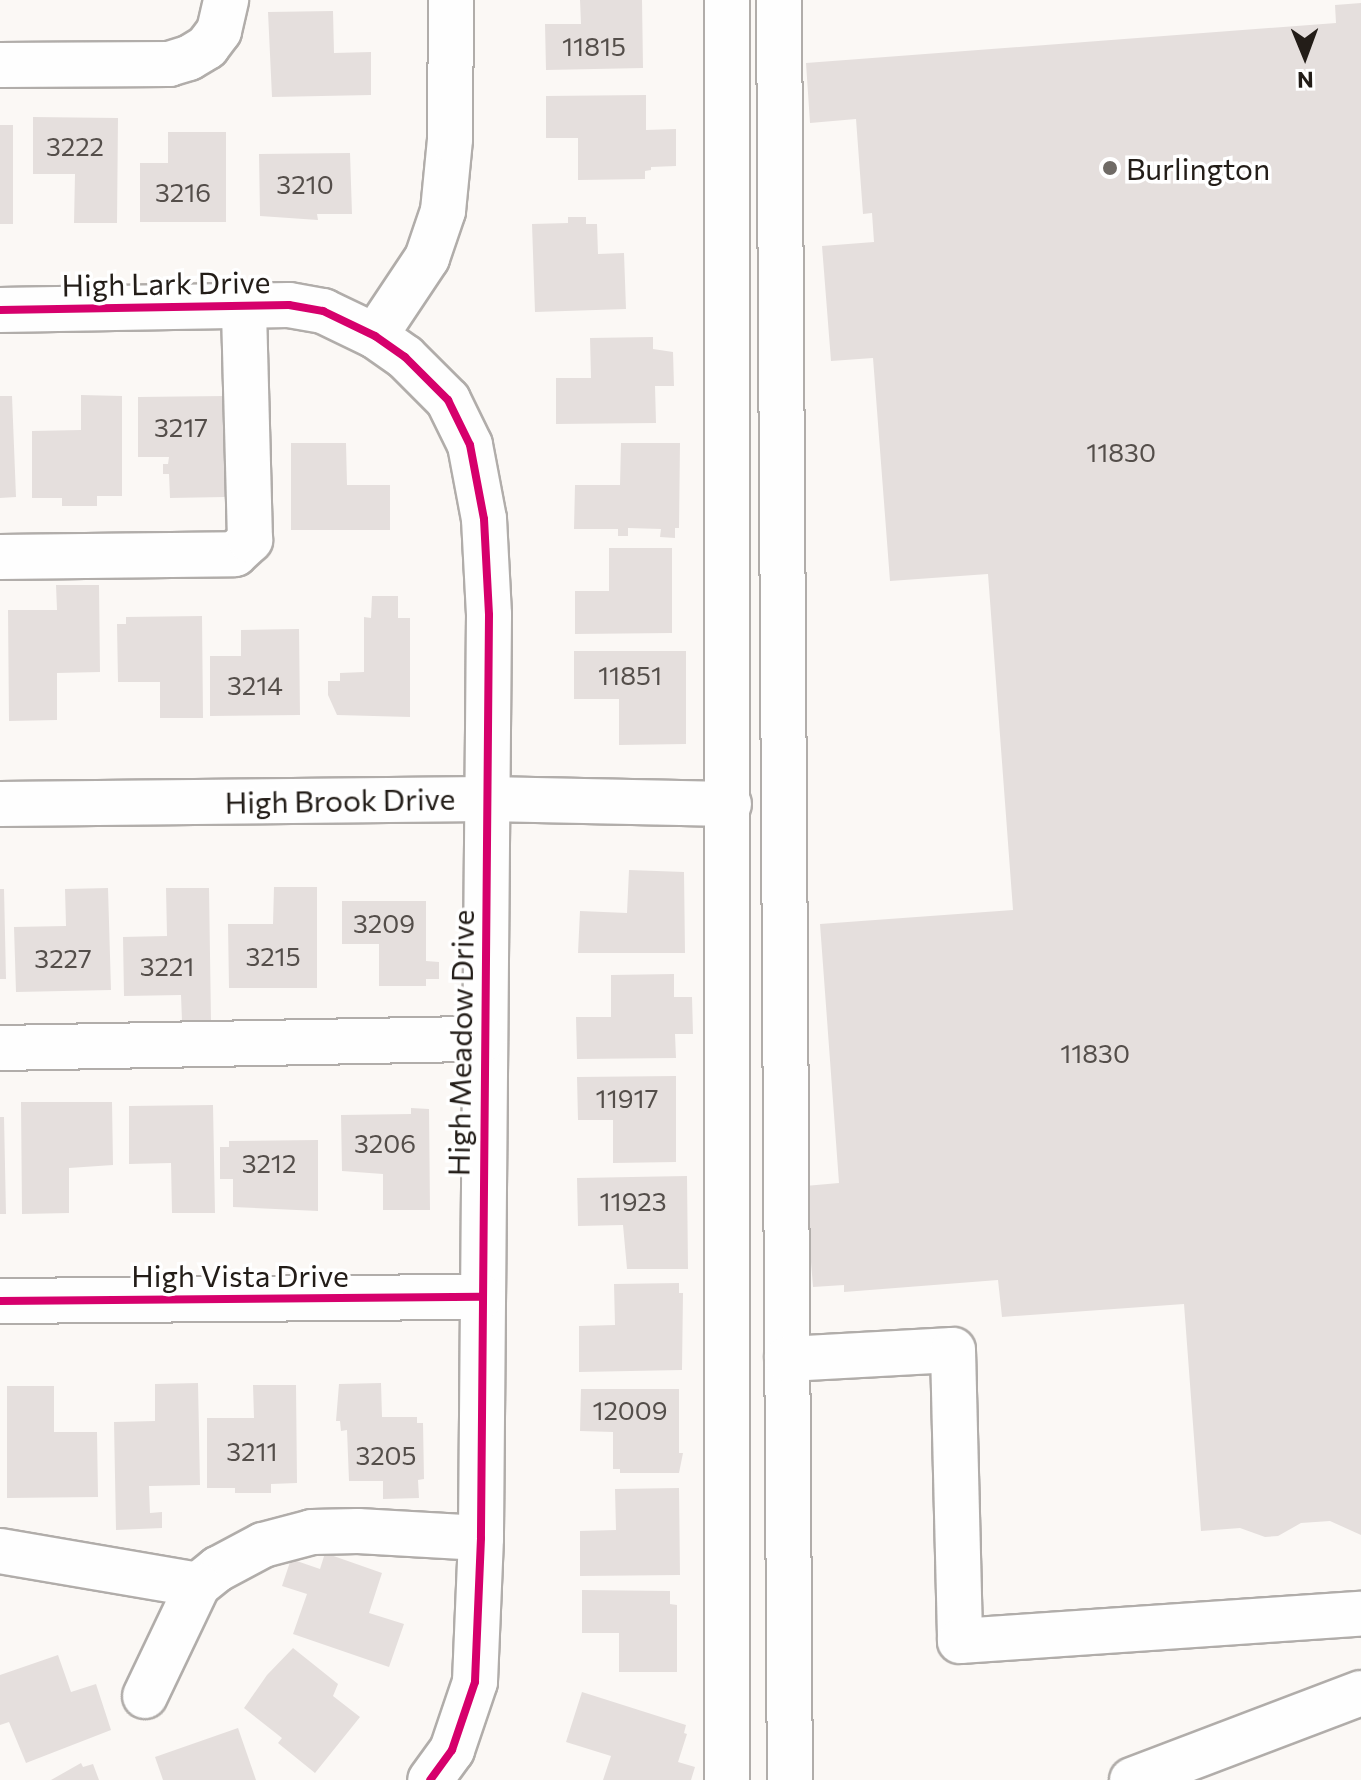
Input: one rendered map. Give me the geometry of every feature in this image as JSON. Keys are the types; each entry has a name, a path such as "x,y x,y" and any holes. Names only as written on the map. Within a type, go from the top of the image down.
{"street":[{"path":"0,65 169,64 189,58 207,47 219,31 226,0"},
{"path":"375,336 427,258 443,211 450,139 451,0"},
{"path":"727,0 727,1780"},
{"path":"779,0 790,1780"},
{"name":"High Lark Drive","path":"0,310 289,305 323,311 375,336"},
{"path":"0,557 235,554 250,540 244,306"},
{"name":"High Meadow Drive","path":"375,336 405,357 437,386 470,445 484,519 489,615 481,1538 475,1682 452,1750 430,1780"},
{"name":"High Brook Drive","path":"0,804 486,799 729,804"},
{"path":"0,1048 484,1039"},
{"name":"High Vista Drive","path":"0,1301 481,1297"},
{"path":"787,1359 953,1350 960,1641 1361,1614"},
{"path":"145,1696 198,1585 218,1569 263,1545 312,1532 358,1531 481,1538"},
{"path":"0,1551 198,1585"},
{"path":"1132,1780 1361,1693"}],"building":[{"path":"580,0 642,0 643,68 546,70 545,24 581,24"},
{"path":"1361,3 1361,1535 1330,1521 1301,1523 1278,1536 1265,1537 1240,1528 1201,1531 1184,1304 1002,1317 998,1280 844,1292 844,1285 813,1287 805,1186 839,1183 820,924 1013,910 988,574 890,581 873,358 831,361 822,246 874,242 872,213 863,214 856,119 810,123 806,63 1336,23 1335,5"},
{"path":"333,11 334,53 371,52 371,95 272,97 268,12"},
{"path":"646,95 646,130 676,129 676,166 651,167 651,170 645,171 645,179 578,180 578,138 546,138 546,96"},
{"path":"33,117 118,118 117,223 74,223 75,174 33,174"},
{"path":"0,125 13,125 13,224 0,224"},
{"path":"168,132 226,132 226,222 140,222 140,163 168,163"},
{"path":"350,153 352,214 317,214 318,220 260,216 259,154"},
{"path":"568,217 586,217 586,224 597,224 598,254 624,253 626,309 535,312 532,224 568,223"},
{"path":"653,337 653,349 673,352 674,386 655,386 656,423 556,424 556,378 591,378 590,338"},
{"path":"81,395 122,396 122,496 97,496 97,506 62,506 62,498 32,498 32,431 81,430"},
{"path":"0,396 12,396 16,497 0,498"},
{"path":"224,396 225,497 170,498 169,474 163,474 163,464 168,464 169,457 138,457 138,397"},
{"path":"291,443 346,443 347,485 390,485 390,530 291,530"},
{"path":"621,443 680,443 679,528 675,528 675,538 660,537 661,529 628,528 628,536 618,536 618,529 574,529 575,485 620,485"},
{"path":"609,548 672,548 672,633 575,634 575,591 609,591"},
{"path":"56,585 99,585 100,672 57,673 57,720 9,721 8,610 57,610"},
{"path":"372,596 398,596 398,618 410,618 410,717 337,715 328,695 328,681 340,681 340,673 364,672 364,617 371,618"},
{"path":"202,616 203,718 160,718 160,682 118,682 117,624 126,624 126,617"},
{"path":"299,629 300,715 210,716 210,656 241,656 241,630"},
{"path":"574,651 686,651 686,744 619,745 619,699 574,699"},
{"path":"629,870 684,872 685,953 578,953 580,911 627,913"},
{"path":"274,887 317,887 317,988 229,988 228,924 273,924"},
{"path":"108,888 111,990 16,992 14,927 66,926 65,889"},
{"path":"166,888 209,888 211,1021 182,1021 181,995 124,996 123,937 167,936"},
{"path":"0,889 4,889 6,979 0,979"},
{"path":"342,901 426,901 426,961 439,962 439,979 426,979 426,986 379,986 379,944 342,944"},
{"path":"674,974 674,997 692,997 693,1034 675,1034 676,1058 577,1059 576,1017 611,1017 611,975"},
{"path":"676,1076 676,1162 613,1163 613,1120 578,1120 577,1077"},
{"path":"21,1102 112,1102 113,1165 69,1168 69,1213 22,1214"},
{"path":"213,1105 215,1213 172,1213 171,1163 129,1164 129,1106"},
{"path":"411,1108 429,1109 430,1210 383,1210 383,1174 342,1171 341,1115 411,1114"},
{"path":"0,1117 4,1117 6,1214 0,1214"},
{"path":"318,1140 318,1211 233,1207 233,1179 220,1179 220,1147 229,1147 229,1141"},
{"path":"687,1176 688,1269 627,1269 623,1225 578,1226 577,1178"},
{"path":"679,1283 679,1293 683,1293 682,1370 579,1372 579,1326 615,1325 614,1284"},
{"path":"198,1383 200,1485 149,1486 150,1513 162,1512 162,1528 116,1530 114,1422 155,1421 155,1384"},
{"path":"381,1383 382,1417 417,1417 417,1423 423,1423 424,1479 418,1480 419,1498 383,1499 383,1481 349,1481 347,1430 341,1431 340,1421 336,1421 339,1384"},
{"path":"253,1385 296,1385 297,1483 271,1484 271,1493 235,1493 235,1488 207,1488 207,1418 254,1418"},
{"path":"7,1386 54,1386 54,1432 97,1432 98,1497 7,1498"},
{"path":"581,1389 679,1389 679,1453 683,1453 679,1473 620,1473 620,1469 613,1469 613,1432 580,1431"},
{"path":"679,1488 680,1575 580,1576 580,1531 616,1530 615,1489"},
{"path":"325,1553 382,1573 369,1613 404,1624 389,1667 293,1634 307,1594 282,1586 291,1559 320,1569"},
{"path":"582,1590 670,1591 670,1604 677,1605 677,1672 619,1672 619,1633 582,1633"},
{"path":"293,1648 338,1684 333,1696 360,1717 315,1773 278,1743 282,1738 244,1708 267,1675"},
{"path":"58,1655 71,1692 96,1684 111,1730 26,1763 9,1722 0,1725 0,1675"},
{"path":"582,1692 686,1725 684,1733 687,1734 678,1762 695,1767 691,1780 603,1780 611,1756 566,1742"},
{"path":"238,1728 256,1780 163,1780 155,1757"},
{"path":"81,1763 83,1767 93,1764 99,1780 51,1780"}],"cycle path":[{"path":"0,310 289,305 323,311 375,336 405,357 448,400 470,445 484,519 489,615 481,1538 475,1682 452,1750 430,1780"},
{"path":"0,1301 481,1297"}],"place":[{"name":"Burlington","path":"1110,168"}]}
